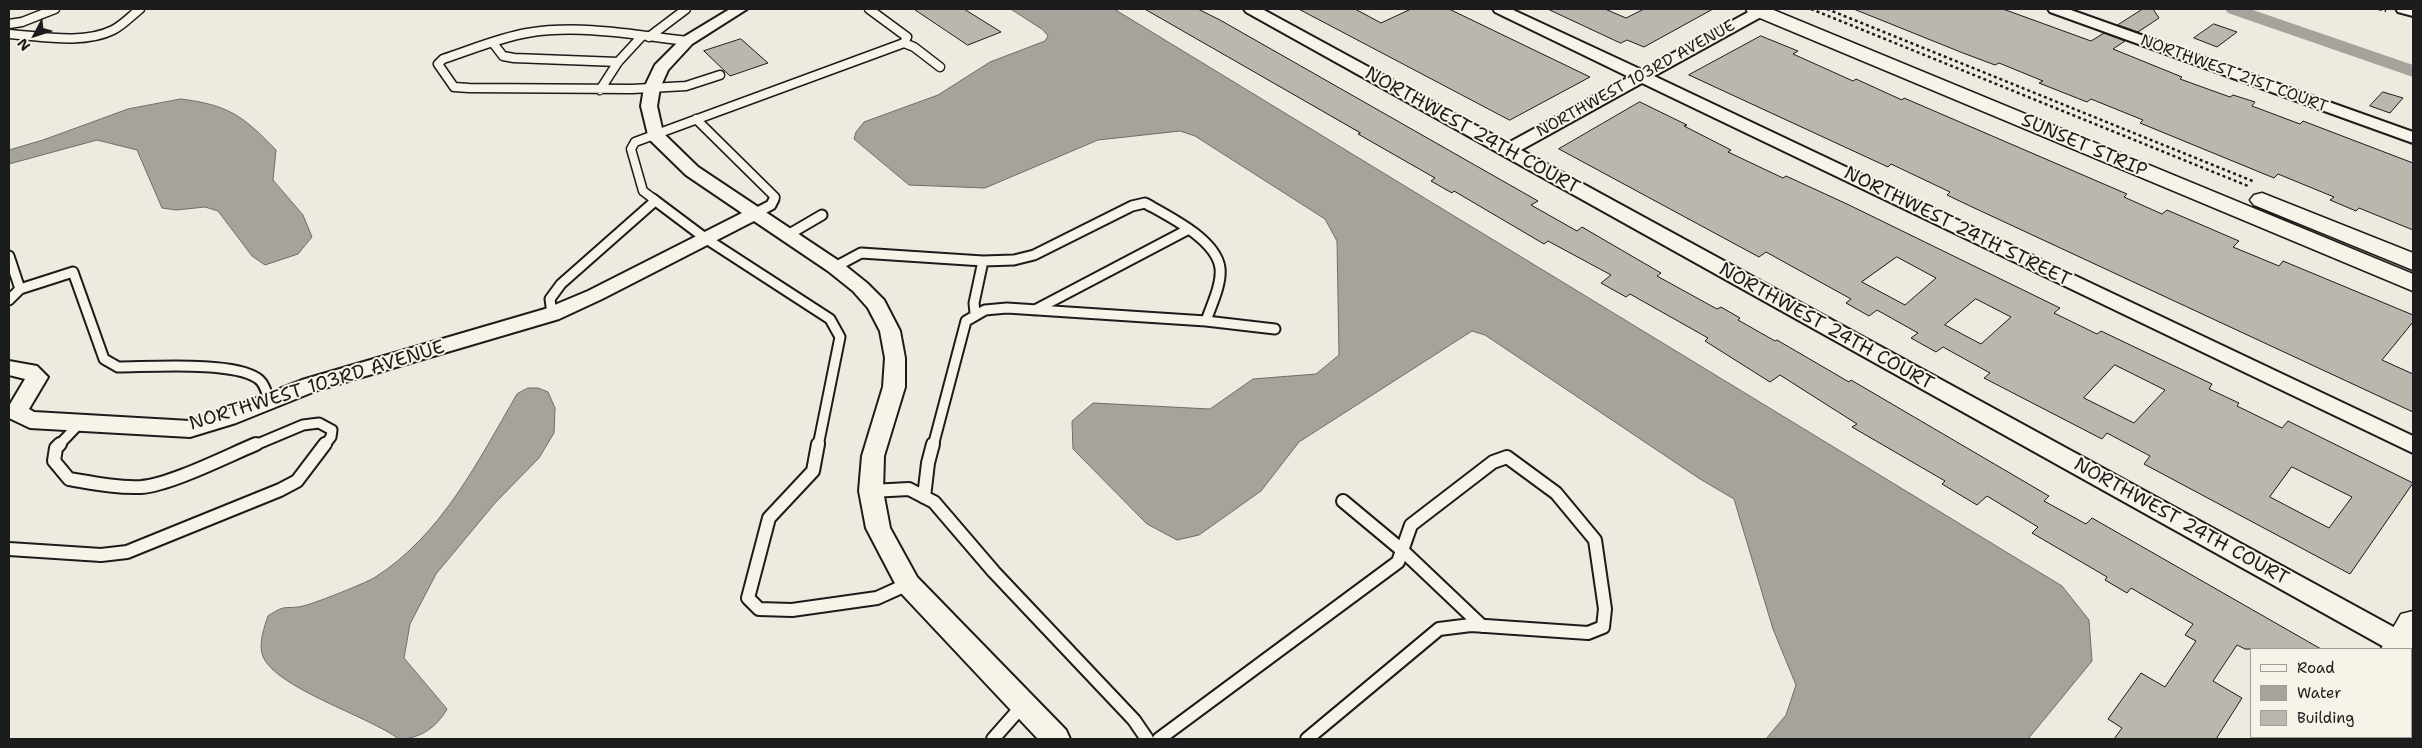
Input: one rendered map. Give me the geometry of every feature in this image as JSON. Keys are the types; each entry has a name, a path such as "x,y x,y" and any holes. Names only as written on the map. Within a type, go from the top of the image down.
{"street":[{"path":"740,9 687,41 661,68 652,88 649,106 655,135 692,171 835,268 860,287 877,305 890,330 895,358 894,387 873,456 871,491 878,528 908,584 1056,739"},
{"name":"NORTHWEST 24TH COURT","path":"1252,9 1507,151 2404,639"},
{"name":"NORTHWEST 24TH STREET","path":"1500,9 2413,446"},
{"name":"SUNSET STRIP","path":"1797,9 2413,262"},
{"name":"NORTHWEST 21ST COURT","path":"2055,9 2413,138"},
{"path":"2403,9 2413,12"},
{"name":"NORTHWEST 103RD AVENUE","path":"1507,151 1760,10"},
{"name":"SUNSET STRIP","path":"1760,10 2413,283"},
{"name":"NORTHWEST 103RD AVENUE","path":"9,368 30,371 37,378 13,415 30,420 190,429 228,418 310,386 552,314 595,295 754,214"}],"lane":[{"path":"9,34 37,14 55,9"},
{"path":"9,34 60,36 109,32 140,9"},
{"path":"600,90 618,62 646,37 686,9"},
{"path":"869,9 907,36 904,43"},
{"path":"9,24 24,23"},
{"path":"687,41 552,30 526,33 443,59 438,64 454,87 600,90 652,88 686,86 720,75"},
{"path":"493,43 503,56 514,58 618,62"},
{"path":"908,584 877,598 792,610 758,609 748,598 769,518 813,471 840,338 830,319 705,238 643,191 631,149 635,142 904,43 914,47 940,67"},
{"path":"696,120 775,197 771,205 754,214"},
{"path":"552,314 550,299 561,284 655,201"},
{"path":"835,268 861,253 983,261 1014,260 1034,255 1132,206 1145,203 1189,230 1210,249 1220,268 1206,321"},
{"path":"786,236 822,215"},
{"path":"1035,310 1189,230"},
{"path":"9,256 20,289"},
{"path":"975,313 974,303 983,261"},
{"path":"9,300 20,289 73,272 104,359 110,364 118,367 237,370 258,378 264,385 269,402"},
{"path":"924,497 928,464 966,321 975,313 990,308 1035,310 1206,321 1274,329"},
{"path":"9,549 101,555 127,552 150,544 280,490 297,481 331,437 332,430 319,423 302,425 172,479 143,487 113,486 68,480 54,461 56,448 80,423"},
{"path":"1159,739 1398,562 1411,525 1493,462 1507,457 1556,493 1595,540 1605,609 1603,627 1588,633 1482,626 1439,629 1307,739"},
{"path":"871,491 909,489 934,502 994,572 1134,720 1147,739"},
{"path":"1343,501 1403,551 1482,626"},
{"path":"993,739 1023,705"}],"path":[{"path":"1811,9 2256,190"},
{"path":"1827,9 2258,183"}],"water":[{"path":"1011,9 1114,9 2062,586 2089,620 2092,661 2028,739 1766,739 1786,715 1796,685 1773,629 1734,499 1700,479 1485,335 1472,331 1299,442 1261,491 1199,535 1177,540 1147,524 1073,449 1072,421 1093,403 1210,409 1253,379 1316,374 1339,355 1337,241 1325,219 1195,136 1180,131 1098,140 985,188 909,185 854,139 856,132 864,122 938,95 990,62 1045,41 1048,36 1043,30"},
{"path":"181,99 211,105 234,114 254,129 276,150 273,180 303,215 312,237 298,254 265,265 252,256 218,211 205,207 176,210 162,208 137,150 97,140 9,164 9,150 43,140 128,109"},
{"path":"528,388 538,388 548,392 555,408 554,433 539,458 495,503 436,574 410,624 404,658 447,709 438,721 421,734 399,739 385,730 304,691 272,669 263,657 261,647 268,616 283,608 309,604 374,578 420,541 439,519 473,470 517,394"}],"building":[{"path":"914,9 964,9 1001,32 968,45"},
{"path":"1145,9 1198,9 1220,20 1538,201 1531,205 1577,231 1582,227 1661,273 1657,276 1717,309 1721,307 1740,318 1738,320 1775,341 1777,340 1849,382 1851,380 2049,496 2044,501 2086,524 2092,518 2319,648 2245,649 2237,645 2213,681 2242,698 2216,739 2114,739 2122,728 2108,719 2141,673 2165,687 2196,641 2185,635 2193,624 2131,588 2127,593 2105,580 2107,577 2032,533 2038,527 1987,496 1977,505 1942,484 1945,481 1852,427 1857,424 1780,375 1770,382 1705,341 1708,338 1630,294 1626,297 1601,283 1611,275 1548,241 1544,244 1454,191 1452,193 1431,181 1435,178 1358,134 1360,133"},
{"path":"1299,9 1355,9 1381,23 1411,9 1449,9 1590,77 1510,120"},
{"path":"1548,9 1605,9 1626,18 1644,9 1713,9 1644,47 1627,40 1621,43"},
{"path":"1854,9 2003,9 2091,41 2104,33 2125,41 2113,49 2182,77 2180,79 2230,97 2233,95 2255,102 2252,106 2300,124 2303,121 2413,163 2413,230 2359,208 2356,211 2330,200 2334,197 2278,174 2274,178 2140,123 2143,120 2091,99 2087,102 2039,83 2043,81 1999,63 1995,65"},
{"path":"2143,9 2153,9 2159,18 2138,32 2118,25"},
{"path":"2214,24 2237,32 2217,47 2194,38"},
{"path":"1761,36 1798,51 1793,54 1853,81 1856,79 1902,100 1904,98 2127,194 2124,197 2162,214 2167,210 2239,241 2233,247 2279,266 2283,261 2413,315 2413,322 2382,360 2413,374 2413,412 1970,206 1947,195 1950,192 1891,164 1888,167 1689,75"},
{"path":"741,39 768,63 730,76 704,51"},
{"path":"2383,92 2403,98 2390,113 2370,106"},
{"path":"1640,102 1687,125 1684,126 1731,150 1728,152 1783,178 1786,176 1847,204 2060,308 2054,313 2097,334 2101,331 2212,384 2209,389 2239,403 2237,406 2282,428 2288,421 2413,483 2350,574 2144,464 2150,456 2107,433 2102,439 1984,378 1990,373 1943,347 1936,352 1911,338 1918,333 1877,310 1869,316 1846,303 1851,299 1766,252 1759,257 1559,149","holes":["1897,257 1936,278 1905,305 1862,282","1976,299 2011,317 1981,344 1945,325","2115,365 2165,390 2134,423 2084,398","2292,467 2352,497 2329,528 2270,497"]}],"waterway":[{"path":"2234,9 2413,71"}]}
